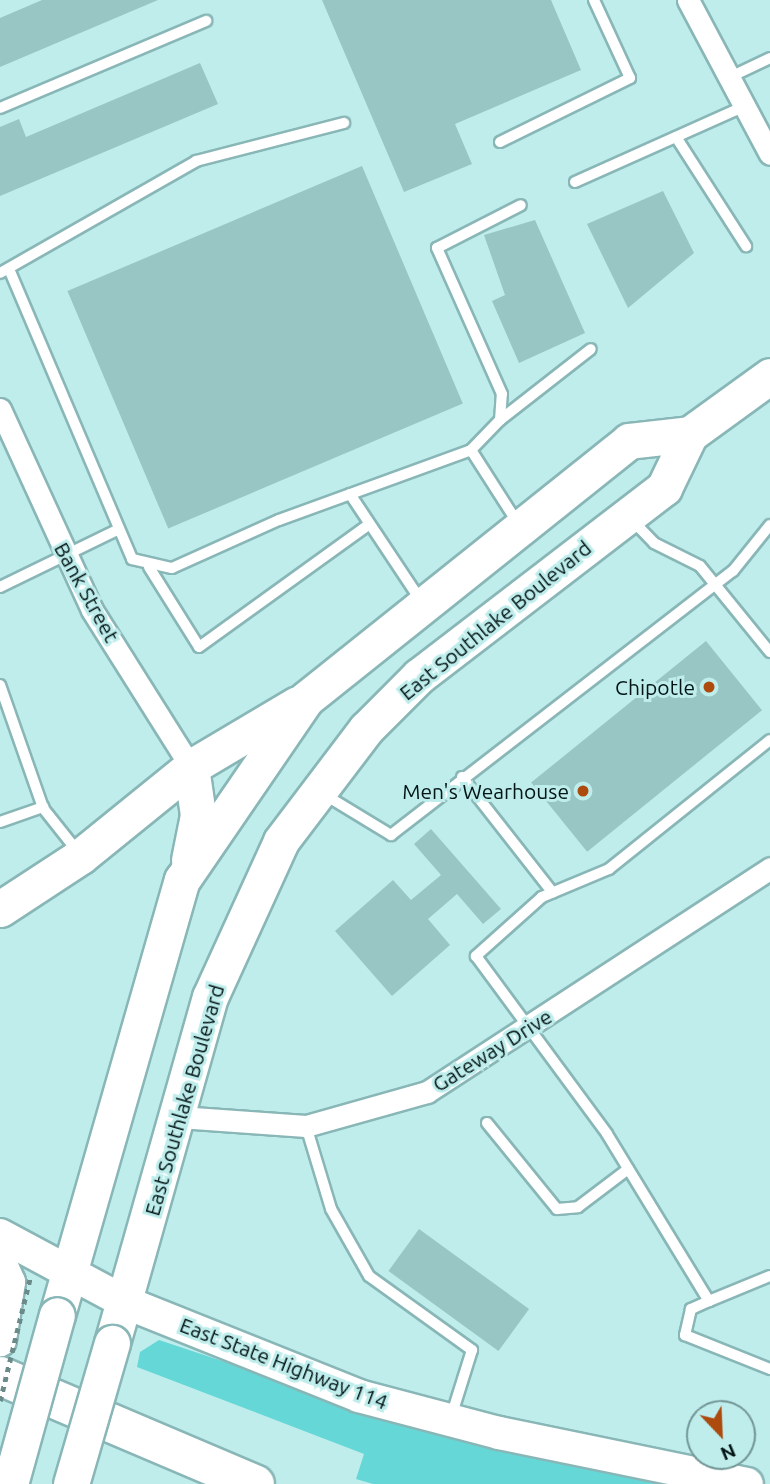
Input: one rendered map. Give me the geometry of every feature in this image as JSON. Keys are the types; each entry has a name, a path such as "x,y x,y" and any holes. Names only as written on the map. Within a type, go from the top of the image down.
{"highway":[{"path":"0,1376 255,1484"}],"main road":[{"name":"East Southlake Boulevard","path":"71,1484 112,1343 127,1303 210,997 246,910 281,841 316,790 419,676 664,488 690,434 770,376"},
{"name":"East Southlake Boulevard","path":"10,1484 72,1275 148,982 182,880 306,699 629,441 690,434"},
{"path":"0,909 81,856 191,767 306,699"},
{"path":"182,880 197,836 191,767"},
{"name":"East State Highway 114","path":"0,1235 127,1303 359,1396 451,1420 747,1484"},
{"path":"0,1262 9,1282 4,1327"}],"street":[{"path":"688,0 726,79 770,154"},
{"name":"Bank Street","path":"0,409 63,555 191,767"},
{"name":"Gateway Drive","path":"178,1117 306,1126 427,1092 529,1028 770,868"}],"lane":[{"path":"500,142 630,78 594,0"},
{"path":"0,108 206,21"},
{"path":"726,79 770,58"},
{"path":"575,182 743,107"},
{"path":"344,123 196,161 4,271 132,559 149,567 172,568 349,494 471,450 500,420 591,349"},
{"path":"676,137 746,246"},
{"path":"500,420 502,394 438,248 521,205"},
{"path":"471,450 520,528"},
{"path":"349,494 423,603"},
{"path":"627,515 654,543 701,566 770,652"},
{"path":"149,567 199,647 368,525"},
{"path":"316,790 391,835 462,777 733,571 770,525"},
{"path":"0,587 119,529"},
{"path":"0,685 43,807 81,856"},
{"path":"709,1301 628,1169 476,956 553,893 609,869 770,740"},
{"path":"462,777 553,893"},
{"path":"0,822 43,807"},
{"path":"487,1123 557,1209 578,1207 628,1169"},
{"path":"306,1126 331,1209 369,1276 472,1350 451,1420"},
{"path":"770,1276 691,1309 685,1335 770,1369"}],"path":[{"path":"0,1401 30,1278"}],"shaded area":[{"path":"159,1340 405,1422 661,1484 373,1484 356,1479 364,1454 137,1367 140,1352"}],"building":[{"path":"42,0 158,0 0,67 0,18"},
{"path":"322,0 551,0 581,70 455,124 472,164 404,192"},
{"path":"200,63 218,104 0,196 0,127 19,119 26,137"},
{"path":"362,166 463,403 168,529 67,291"},
{"path":"663,191 694,253 628,308 587,224"},
{"path":"535,220 585,333 519,363 492,301 505,295 484,235"},
{"path":"706,641 762,710 587,852 531,783"},
{"path":"431,829 501,909 483,924 457,894 428,919 450,945 392,996 335,931 393,880 411,900 441,875 414,844"},
{"path":"419,1229 529,1309 498,1351 388,1271"}],"place":[{"name":"Chipotle","path":"709,687"},
{"name":"Men's Wearhouse","path":"583,791"}]}
